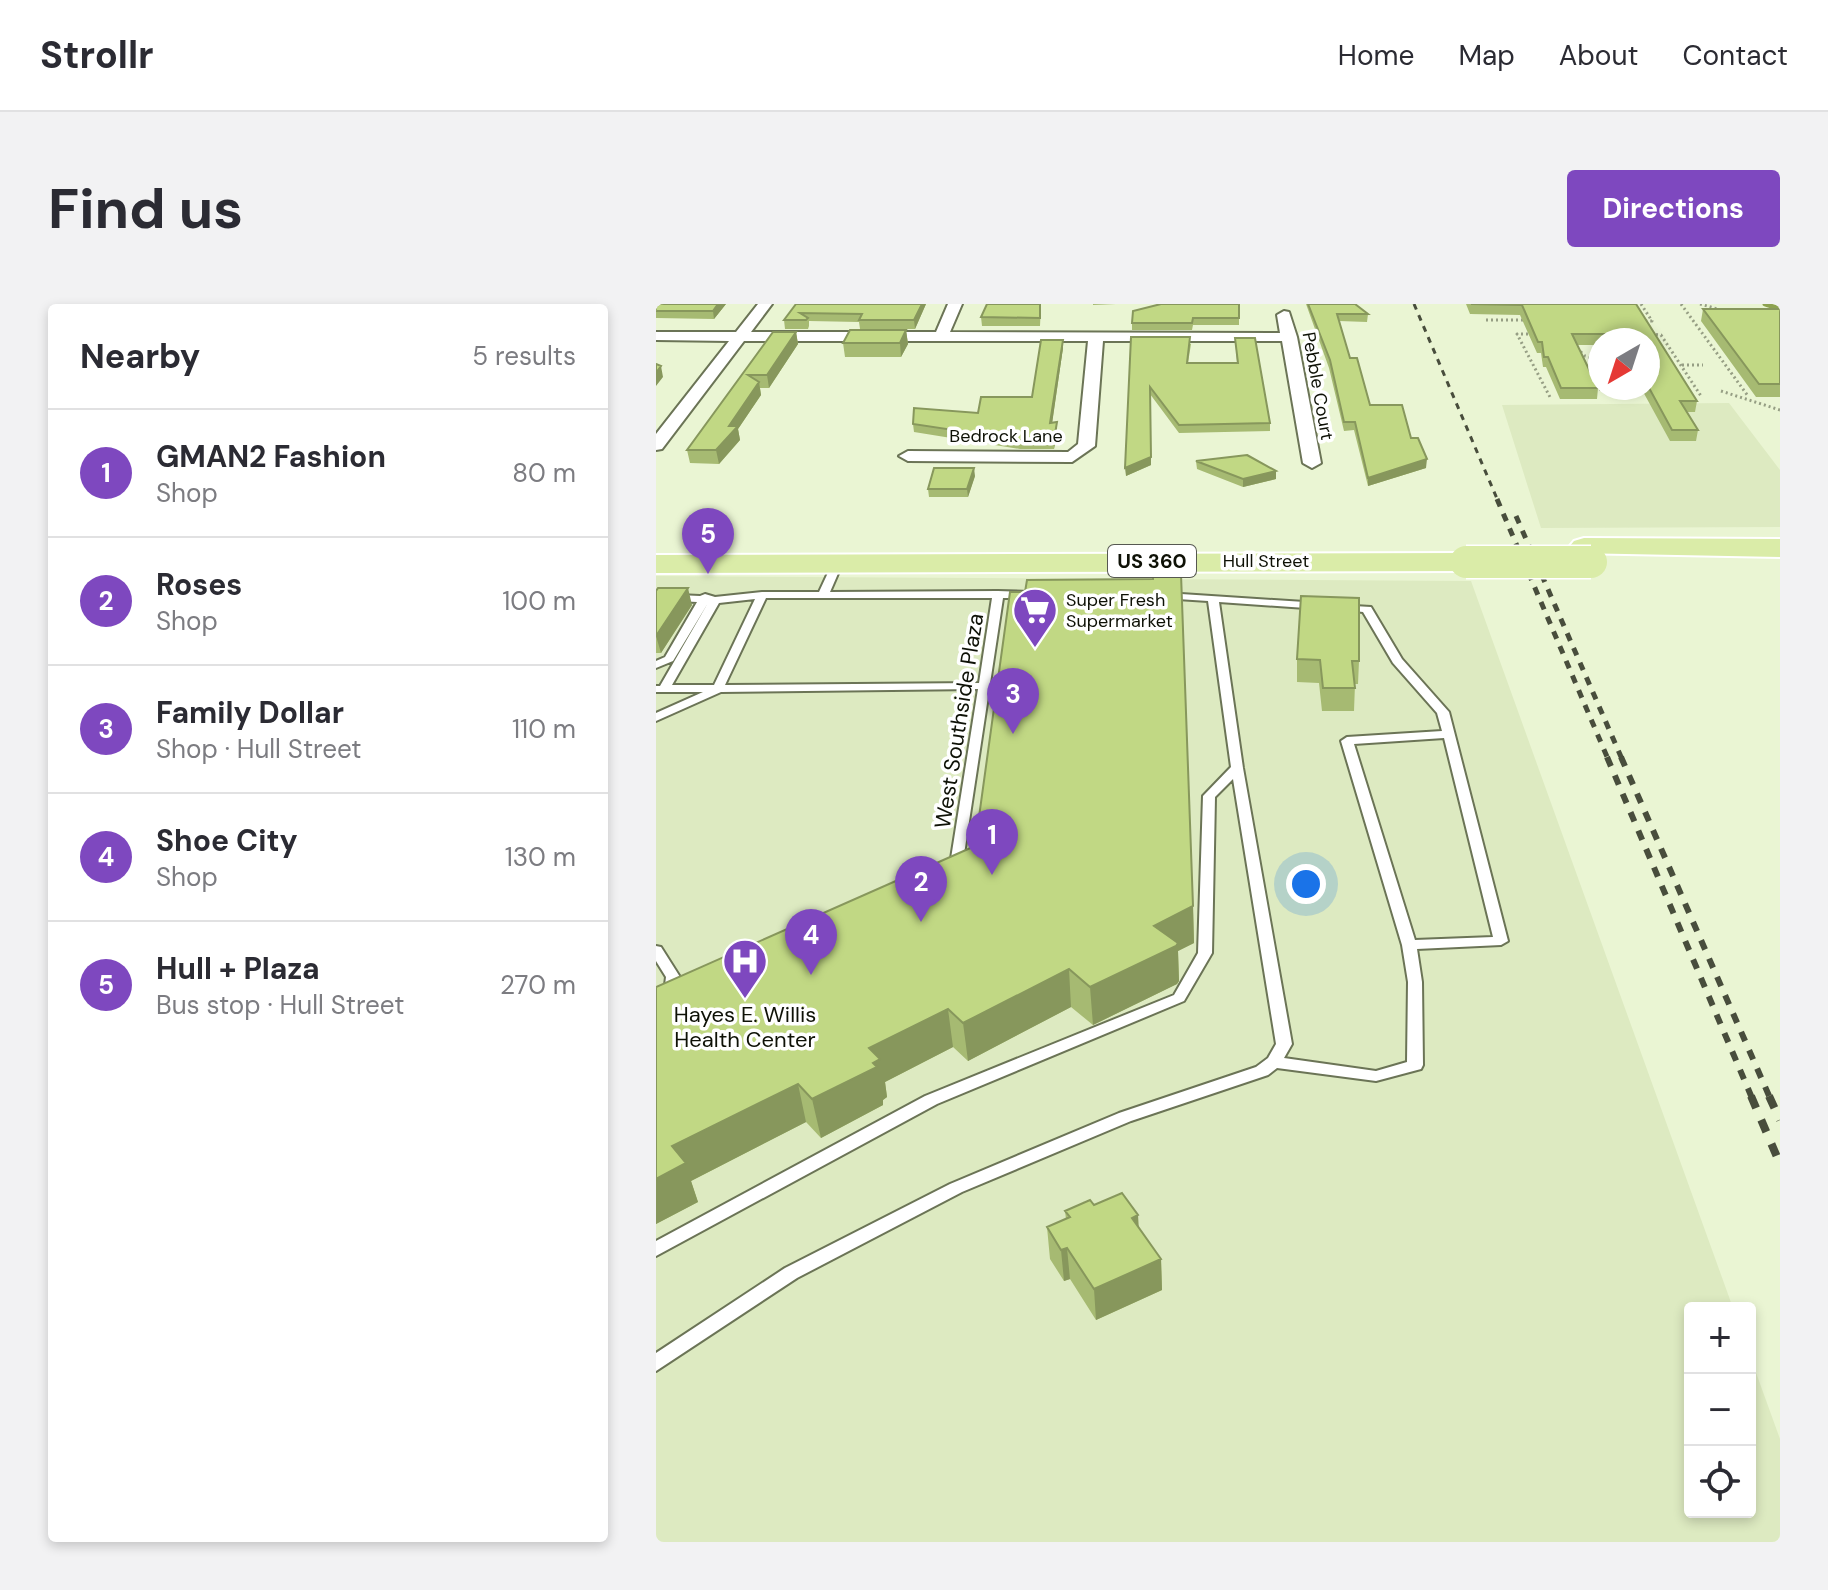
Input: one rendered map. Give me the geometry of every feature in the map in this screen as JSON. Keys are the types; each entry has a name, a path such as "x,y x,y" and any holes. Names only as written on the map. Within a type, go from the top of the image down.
{"main road":[{"name":"Hull Street","path":"660,551 838,562 1587,554 1780,548"},
{"name":"Hull Street","path":"660,551 1463,555"},
{"name":"Hull Street","path":"1587,554 1780,561"}],"street":[{"path":"656,445 765,304"},
{"path":"941,337 955,304"},
{"name":"Pebble Court","path":"1284,315 1312,463"},
{"path":"656,336 1290,337"},
{"name":"Bedrock Lane","path":"908,456 1072,457 1086,446 1096,337"}],"lane":[{"path":"823,595 838,562"},
{"name":"West Southside Plaza","path":"941,884 955,878 998,594"},
{"path":"656,717 717,690 762,595"},
{"path":"656,597 1050,595"},
{"path":"1153,596 1367,609 1397,661 1443,712 1501,941 1409,945"},
{"path":"656,665 669,659 710,598"},
{"path":"660,689 680,664 710,598"},
{"path":"656,1363 791,1273 956,1188 1125,1117 1262,1071 1274,1062 1284,1044 1237,768 1213,598"},
{"path":"656,657 672,653"},
{"path":"660,689 984,686"},
{"path":"1274,1062 1376,1076 1415,1065 1415,982 1409,945 1347,741 1448,734"},
{"path":"656,1249 931,1100 1179,998 1205,953 1209,796 1237,768"},
{"path":"656,950 673,977 670,1004"}],"path":[{"path":"1637,321 1652,321 1641,304"},
{"path":"1681,304 1748,396"},
{"path":"1700,304 1725,311 1719,315"},
{"path":"1689,315 1698,316"},
{"path":"1486,320 1531,321"},
{"path":"1544,334 1517,334 1551,399"},
{"path":"1703,334 1718,334"},
{"path":"1660,335 1701,396"},
{"path":"1577,347 1588,357"},
{"path":"1660,350 1670,349"},
{"path":"1681,365 1703,365"},
{"path":"1721,391 1780,410"}],"shaded area":[{"path":"1729,403 1780,470 1780,527 1541,528 1502,405"},
{"path":"656,576 1471,581 1731,1302 1684,1302 1684,1518 1756,1518 1756,1373 1780,1439 1780,1542 656,1542"}],"building":[{"path":"656,304 718,304 713,311 656,311"},
{"path":"796,304 922,304 914,320 859,320 862,314 800,313 808,318 784,320"},
{"path":"987,304 1040,304 1040,318 981,317"},
{"path":"1161,304 1239,304 1239,318 1193,318 1192,323 1132,323 1133,311"},
{"path":"1308,304 1355,304 1368,314 1337,314 1350,358 1357,358 1370,405 1402,405 1411,438 1418,438 1427,459 1368,478 1355,422 1344,422 1330,360"},
{"path":"1471,304 1636,304 1651,328 1588,328 1588,334 1572,334 1588,367 1588,388 1561,388 1522,305"},
{"path":"1703,309 1780,309 1780,384 1759,384"},
{"path":"850,330 906,330 900,343 843,343"},
{"path":"773,332 796,332 767,375 748,375 759,382 729,426 738,426 716,450 687,450"},
{"path":"1131,337 1190,337 1187,363 1238,363 1235,338 1255,338 1270,423 1179,425 1150,387 1151,457 1125,468"},
{"path":"1041,340 1063,340 1050,423 1057,422 1054,440 1019,440 913,424 914,408 978,413 981,397 1032,397"},
{"path":"1660,342 1697,401 1680,401 1698,430 1672,430 1656,400 1660,400"},
{"path":"1247,455 1276,471 1243,479 1196,461"},
{"path":"934,468 974,468 967,489 928,489"},
{"path":"1153,574 1181,574 1193,906 1154,926 1178,943 1176,946 1090,987 1069,969 963,1023 948,1009 869,1048 880,1059 873,1063 877,1067 812,1099 798,1084 672,1146 686,1163 656,1179 656,987 975,846 1010,592 1025,592 1027,580 1153,579"},
{"path":"658,588 688,588 656,636 656,591"},
{"path":"1301,596 1359,598 1359,661 1352,661 1355,688 1323,688 1320,660 1297,659"},
{"path":"1122,1193 1138,1215 1132,1218 1161,1259 1094,1289 1067,1248 1061,1250 1047,1227 1070,1217 1065,1211 1090,1200 1094,1205"}],"waterway":[{"path":"1765,304 1780,309"}],"railway":[{"path":"1414,304 1498,501"},
{"path":"1497,499 1608,759"},
{"path":"1516,516 1622,759"},
{"path":"1607,757 1752,1098"},
{"path":"1621,757 1770,1098"},
{"path":"1751,1096 1780,1164"},
{"path":"1769,1096 1780,1120"}],"place":[{"name":"Hull + Plaza","path":"708,574"},
{"name":"Super Fresh Supermarket","path":"1035,649"},
{"name":"Family Dollar","path":"1013,734"},
{"name":"GMAN2 Fashion","path":"992,875"},
{"name":"Roses","path":"921,922"},
{"name":"Shoe City","path":"811,975"},
{"name":"Hayes E. Willis Health Center","path":"745,1000"}]}
